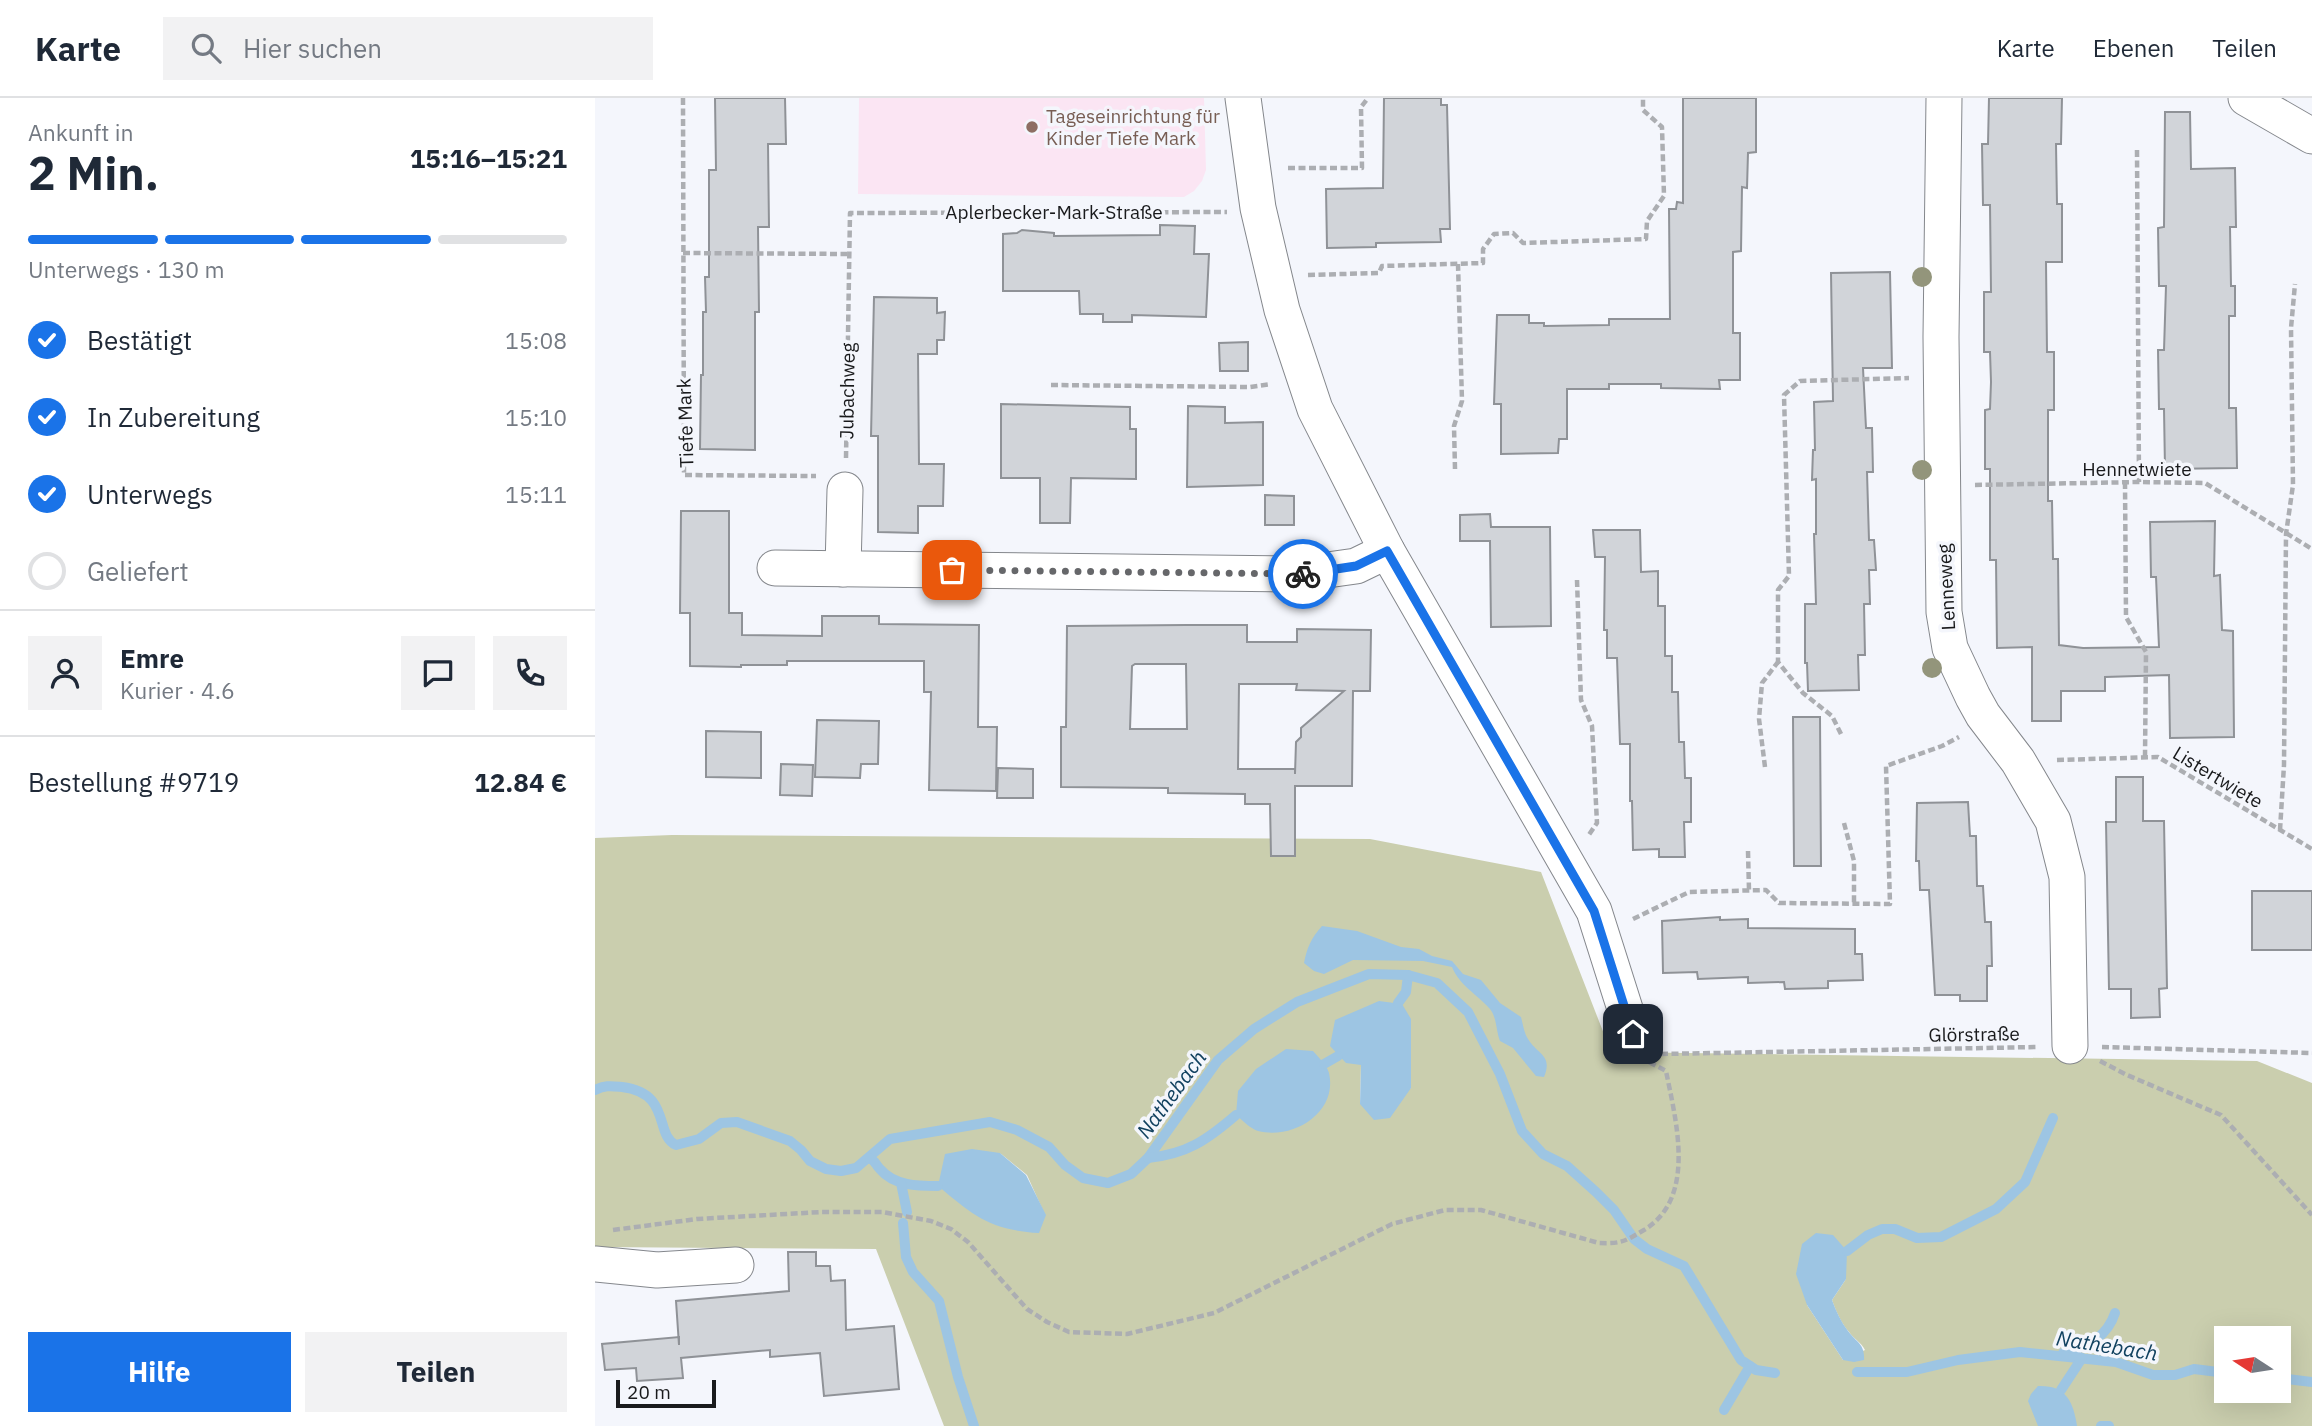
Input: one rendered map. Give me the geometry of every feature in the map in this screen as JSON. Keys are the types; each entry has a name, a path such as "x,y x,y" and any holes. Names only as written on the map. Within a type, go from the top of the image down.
{"street":[{"path":"1243,98 1258,208 1282,310 1315,409 1387,551 1594,911 1643,1050"},
{"name":"Lenneweg","path":"1944,98 1941,337 1944,612 1950,648 1983,715 2018,761 2053,821 2067,877 2070,1046"},
{"path":"2246,98 2312,136"},
{"path":"843,569 845,483"},
{"path":"775,568 1299,574 1356,566 1387,551"},
{"path":"595,1264 657,1270 736,1265"}],"path":[{"name":"Tiefe Mark","path":"683,98 684,475 845,483"},
{"path":"1277,168 1362,168 1361,107 1368,98"},
{"path":"1300,275 1379,273 1383,266 1483,263 1483,249 1494,234 1513,233 1523,243 1646,239 1647,221 1664,196 1662,127 1643,110 1643,98"},
{"path":"2137,150 2139,482"},
{"name":"Aplerbecker-Mark-Straße","path":"850,213 1224,212 1258,208"},
{"name":"Jubachweg","path":"845,483 850,213"},
{"path":"683,253 849,254"},
{"path":"1455,469 1454,426 1462,401 1458,264"},
{"path":"2280,830 2284,765 2286,534 2293,485 2291,328 2295,284"},
{"path":"1765,767 1759,719 1762,683 1778,662 1778,590 1789,576 1784,395 1800,380 1911,378"},
{"path":"1051,384 1250,387 1307,384"},
{"path":"2125,482 2126,617 2146,652 2145,757"},
{"name":"Hennetwiete","path":"1943,486 2205,483 2312,549"},
{"path":"1577,580 1581,700 1592,726 1597,824 1585,842"},
{"path":"1778,662 1803,693 1832,716 1841,734"},
{"path":"1624,923 1689,892 1766,890 1780,903 1890,904 1886,766 1942,746 1959,736"},
{"name":"Listertwiete","path":"2018,761 2158,757 2312,849"},
{"path":"1844,823 1854,861 1854,904"},
{"path":"1748,851 1749,890"},
{"path":"2070,1046 2127,1075 2221,1115 2312,1215"},
{"name":"Glörstraße","path":"1643,1050 2070,1046 2312,1053"},
{"path":"605,1231 674,1221 822,1212 882,1212 931,1221 951,1229 968,1242 1027,1309 1047,1322 1069,1332 1128,1334 1214,1313 1392,1224 1445,1210 1481,1210 1599,1243 1620,1244 1658,1221 1671,1201 1679,1167 1675,1116 1666,1071 1643,1050"}],"shaded area":[{"name":"Tageseinrichtung für Kinder Tiefe Mark","path":"859,98 1204,98 1206,170 1194,191 1184,197 858,194"}],"green space":[{"path":"672,835 1370,839 1541,872 1611,1052 2257,1061 2312,1083 2312,1426 944,1426 876,1249 595,1247 595,838","holes":["1410,1061 1411,1088 1360,1104 1361,1065","1000,1153 1027,1175 1045,1215","1846,1279 1832,1300 1844,1325 1865,1350 1843,1360 1807,1305"]}],"water":[{"path":"1322,926 1357,931 1401,947 1419,949 1432,956 1452,961 1463,974 1481,980 1500,1003 1521,1017 1528,1039 1546,1060 1544,1077 1536,1076 1513,1048 1500,1041 1490,1009 1464,985 1452,967 1423,961 1353,960 1324,974 1314,971 1304,963 1310,943"},
{"path":"1379,1001 1402,1004 1411,1019 1411,1088 1390,1118 1374,1120 1360,1104 1361,1065 1346,1063 1330,1046 1335,1020"},
{"path":"1286,1049 1313,1051 1322,1061 1329,1073 1327,1100 1320,1111 1299,1127 1272,1133 1258,1131 1236,1115 1238,1091 1256,1069"},
{"path":"972,1149 1000,1153 1026,1175 1046,1215 1039,1233 1008,1229 984,1220 938,1186 945,1154"},
{"path":"1816,1233 1833,1235 1847,1251 1846,1279 1832,1300 1843,1324 1862,1347 1864,1360 1843,1360 1807,1305 1796,1274 1802,1244"},
{"path":"2038,1386 2055,1388 2067,1396 2077,1426 2038,1426 2028,1401"}],"building":[{"path":"715,98 785,98 786,144 768,144 769,227 758,227 759,312 755,312 755,450 700,449 703,312 706,312 705,277 709,277 709,170 716,170"},
{"path":"1384,98 1441,98 1441,105 1447,105 1450,229 1440,229 1441,242 1376,243 1376,247 1327,248 1326,189 1383,188"},
{"path":"1683,98 1756,98 1756,152 1748,153 1747,188 1742,187 1741,251 1733,252 1733,333 1740,333 1740,380 1719,380 1720,389 1661,388 1661,384 1609,384 1609,389 1567,389 1567,439 1559,439 1558,453 1501,454 1501,404 1494,404 1497,315 1529,315 1529,323 1544,323 1544,326 1609,325 1609,319 1670,319 1669,209 1676,209 1677,202 1683,203"},
{"path":"1989,98 2062,98 2061,144 2056,144 2057,204 2062,204 2062,262 2046,262 2047,352 2054,352 2054,410 2048,410 2048,501 2052,501 2053,559 2058,559 2059,645 2083,648 2159,647 2156,577 2151,577 2150,522 2215,521 2214,576 2220,575 2222,630 2233,631 2234,737 2170,738 2169,675 2105,677 2105,691 2061,691 2061,721 2032,721 2032,647 1997,648 1996,560 1990,560 1990,469 1985,469 1985,410 1990,409 1991,382 1990,352 1984,352 1984,292 1991,292 1990,205 1983,205 1982,144 1988,144"},
{"path":"2165,112 2190,112 2191,169 2235,168 2236,227 2230,227 2231,286 2235,286 2235,316 2229,316 2229,408 2236,408 2237,468 2165,469 2164,409 2159,409 2158,350 2164,350 2166,286 2159,286 2158,228 2164,227"},
{"path":"1160,225 1195,226 1194,254 1209,254 1206,317 1132,315 1132,322 1103,322 1103,314 1080,314 1079,291 1003,291 1003,234 1022,230 1054,233 1054,236 1160,235"},
{"path":"1890,272 1892,368 1863,368 1866,428 1872,428 1873,472 1867,472 1869,540 1874,540 1876,570 1869,570 1870,604 1864,604 1865,655 1858,655 1859,690 1808,691 1805,604 1816,604 1816,479 1812,480 1815,450 1814,402 1833,401 1831,273"},
{"path":"874,297 937,298 937,313 945,312 944,340 937,340 937,354 918,354 919,464 944,464 943,506 918,506 918,533 878,532 878,436 871,436"},
{"path":"1248,342 1248,371 1220,371 1219,343"},
{"path":"1001,404 1130,407 1130,429 1136,429 1136,479 1071,478 1070,523 1040,523 1040,478 1001,478"},
{"path":"1188,406 1225,407 1225,423 1263,422 1263,485 1187,487"},
{"path":"1265,495 1294,496 1294,525 1265,525"},
{"path":"681,511 729,511 729,613 742,613 742,635 822,636 822,616 879,616 879,624 979,625 978,727 997,727 996,791 929,790 931,692 924,692 924,661 787,661 787,665 690,666 690,613 680,613"},
{"path":"1490,514 1491,527 1550,527 1551,626 1491,627 1490,541 1460,541 1460,515"},
{"path":"1593,530 1640,530 1641,572 1658,571 1658,606 1665,606 1665,656 1672,656 1672,692 1678,692 1679,742 1684,742 1685,778 1691,778 1691,822 1684,822 1685,857 1659,857 1659,849 1633,850 1630,744 1620,744 1617,658 1607,658 1607,630 1604,630 1605,557 1595,557"},
{"path":"1247,625 1247,642 1297,642 1297,629 1371,630 1370,691 1353,691 1352,786 1295,786 1295,856 1271,856 1270,804 1245,804 1245,794 1168,793 1168,788 1061,787 1061,727 1066,727 1067,626","holes":["1186,664 1187,729 1130,729 1132,666","1239,684 1297,684 1296,690 1344,691 1301,728 1301,737 1296,742 1295,774 1295,769 1238,769"]},
{"path":"1793,717 1820,717 1821,866 1794,866"},
{"path":"817,720 879,721 878,764 861,764 860,778 815,777"},
{"path":"706,731 761,732 761,778 706,777"},
{"path":"781,764 813,765 812,796 780,795"},
{"path":"998,768 1033,769 1033,798 997,798"},
{"path":"2116,777 2143,777 2143,821 2164,821 2167,988 2159,989 2160,1017 2131,1018 2131,989 2109,989 2106,822 2116,822"},
{"path":"1968,802 1970,836 1976,836 1977,886 1983,886 1985,922 1991,922 1992,966 1987,966 1987,1001 1960,1001 1960,995 1935,995 1929,890 1920,890 1919,861 1916,861 1917,803"},
{"path":"2252,891 2312,891 2312,950 2252,950"},
{"path":"1720,917 1720,920 1748,919 1748,928 1855,929 1855,954 1862,954 1863,980 1828,981 1828,988 1785,989 1784,982 1748,983 1748,977 1698,979 1697,972 1663,973 1662,921"},
{"path":"788,1252 816,1252 816,1266 830,1266 831,1281 845,1280 846,1330 894,1326 899,1389 824,1396 820,1353 770,1357 770,1350 681,1358 683,1378 637,1381 636,1368 605,1370 602,1344 678,1337 676,1301 789,1291"}],"waterway":[{"name":"Nathebach","path":"595,1090 611,1086 622,1087 648,1097 655,1105 669,1140 676,1145 699,1139 721,1123 737,1122 790,1141 810,1161 826,1169 841,1171 856,1168 890,1139 990,1122 1017,1130 1049,1147 1065,1165 1083,1178 1108,1183 1131,1174 1148,1158 1218,1060 1254,1029 1297,1002 1369,974 1408,975 1437,983 1468,1012 1500,1074 1522,1131 1543,1154 1567,1166 1596,1192 1614,1210 1634,1239 1647,1249 1684,1266 1741,1360 1756,1370 1775,1373"},
{"path":"1398,1003 1406,992 1408,975"},
{"path":"1324,1064 1338,1056"},
{"path":"1148,1158 1174,1153 1196,1144 1236,1115"},
{"path":"1847,1251 1868,1235 1882,1229 1895,1229 1917,1238 1941,1237 1996,1209 2025,1182 2053,1118"},
{"path":"869,1158 886,1175 899,1182 938,1186"},
{"path":"901,1183 907,1212"},
{"path":"903,1223 906,1257 913,1272 939,1301 958,1377 974,1426"},
{"path":"2063,1353 2095,1340 2107,1329 2115,1313"},
{"name":"Nathebach","path":"1857,1372 1907,1372 1958,1360 2020,1352 2116,1362 2153,1375 2175,1375 2194,1369 2214,1372"},
{"path":"2061,1390 2082,1358"},
{"path":"1724,1410 1750,1366"},
{"name":"Nathebach","path":"2291,1379 2312,1382"},
{"path":"2101,1426 2109,1426"}],"way so far":[{"path":"952,570 1303,574"}],"place":[{"name":"Tageseinrichtung für Kinder Tiefe Mark","path":"1032,127"}],"route":[{"path":"1303,574 1356,566 1387,551 1594,911 1633,1034"}]}
